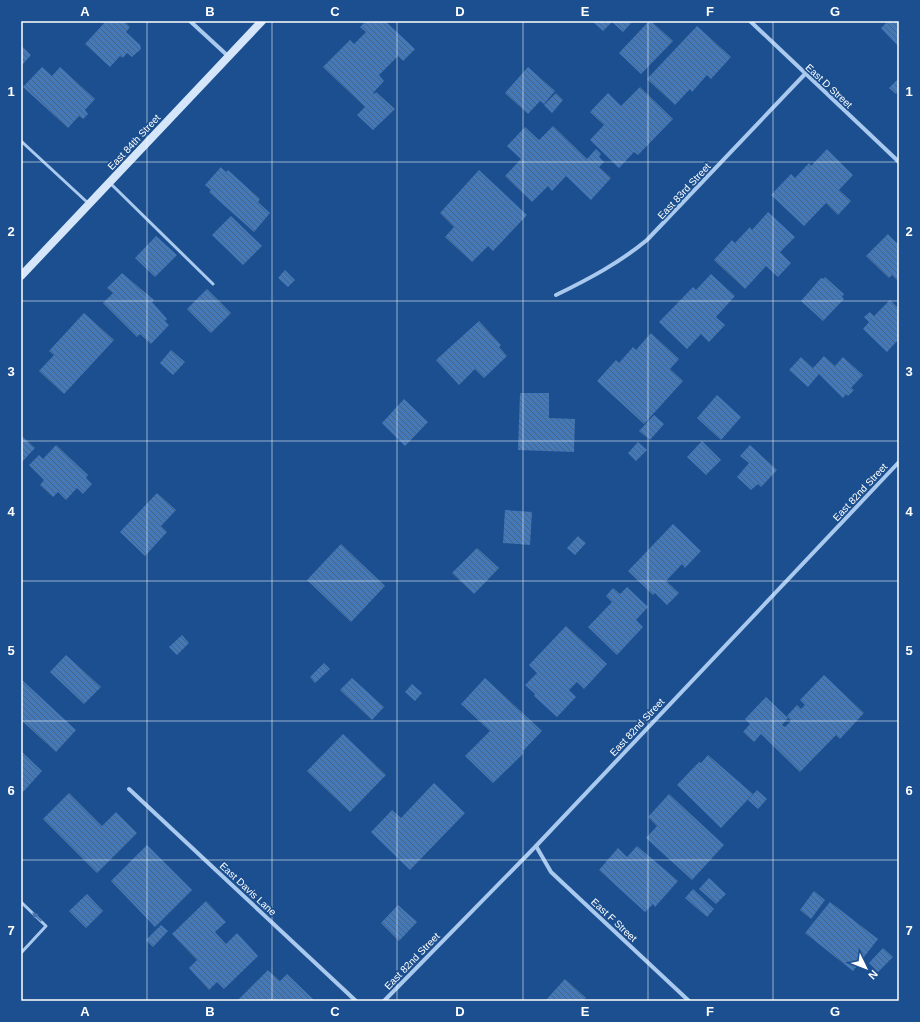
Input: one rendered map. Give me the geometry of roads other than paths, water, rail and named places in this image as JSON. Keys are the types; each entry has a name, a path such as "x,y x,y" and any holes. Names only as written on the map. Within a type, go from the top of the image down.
{"street":[{"path":"190,21 228,56"},
{"name":"East 84th Street","path":"21,276 262,21"},
{"name":"East D Street","path":"750,21 804,74 899,162"},
{"name":"East 83rd Street","path":"556,295 598,275 647,240 804,74"},
{"name":"East 82nd Street","path":"384,1001 536,846 899,462"},
{"name":"East Davis Lane","path":"129,789 356,1001"},
{"name":"East F Street","path":"536,846 551,872 688,1001"}],"lane":[{"path":"21,142 89,204"},
{"path":"109,182 214,284"},
{"path":"21,902 46,926 21,953"}]}
